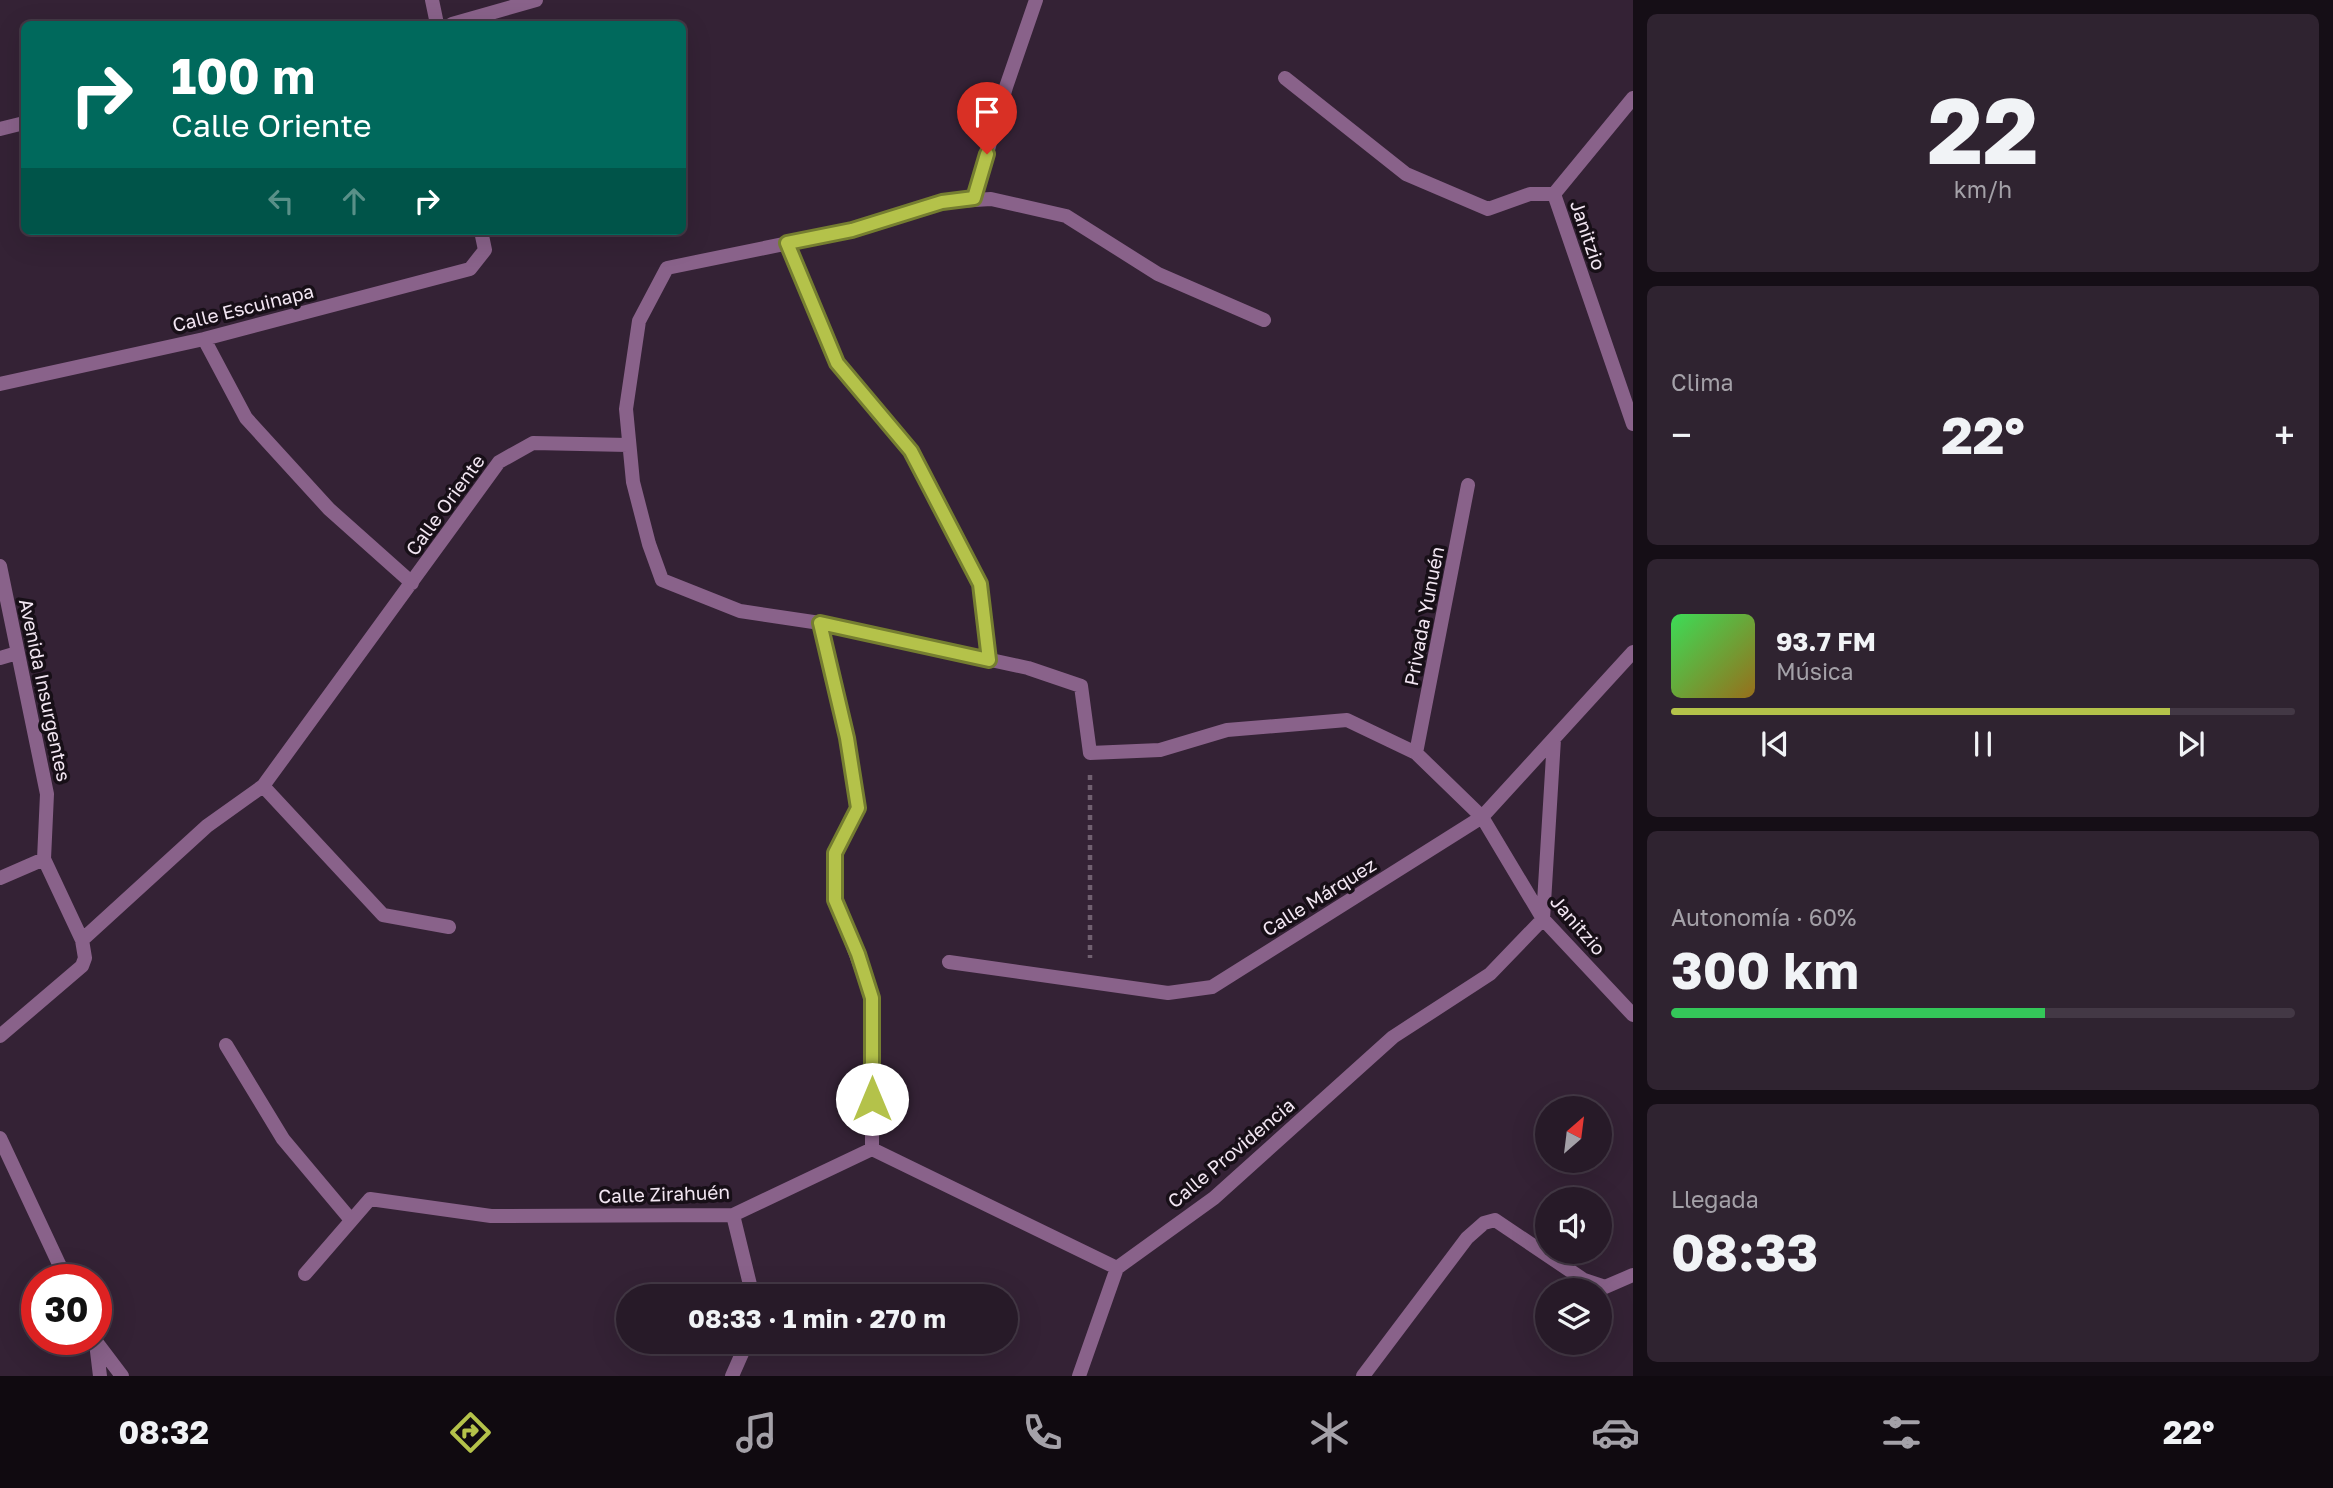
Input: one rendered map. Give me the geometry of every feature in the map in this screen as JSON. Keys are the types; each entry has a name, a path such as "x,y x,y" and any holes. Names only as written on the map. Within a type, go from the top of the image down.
{"street":[{"path":"432,0 436,21"},
{"path":"462,21 536,0"},
{"path":"974,198 1006,87 1036,0"},
{"name":"Janitzio","path":"1285,78 1406,174 1488,209 1530,194 1554,194 1633,424"},
{"path":"1554,194 1633,98"},
{"path":"0,129 21,125"},
{"path":"1090,753 1082,686 1028,668 820,623 740,611 663,580 649,544 636,494 628,445 626,409 639,321 667,268 852,230 942,202 974,198 991,199 1066,216 1158,274 1264,320"},
{"name":"Calle Escuinapa","path":"0,384 204,340 470,269 485,250 482,235"},
{"path":"787,243 837,363 911,451 980,584 989,660"},
{"path":"204,340 246,418 329,509 412,583"},
{"name":"Calle Oriente","path":"82,940 207,826 262,786 499,462 533,443 628,445"},
{"name":"Privada Yunuén","path":"1416,753 1468,485"},
{"name":"Avenida Insurgentes","path":"0,566 47,794 44,859 82,940"},
{"path":"820,623 847,738 858,808 835,853 835,900 858,954 872,998 872,1149 1117,1268 1079,1376"},
{"name":"Calle Márquez","path":"948,962 1168,993 1212,987 1482,817 1633,652"},
{"path":"0,658 17,653"},
{"name":"Janitzio","path":"1090,753 1160,750 1227,730 1347,720 1416,753 1482,817 1543,919 1633,1015"},
{"path":"1543,919 1554,739"},
{"path":"262,786 383,915 449,928"},
{"path":"0,878 44,859"},
{"name":"Calle Providencia","path":"1117,1268 1214,1198 1393,1037 1490,974 1543,919"},
{"path":"0,1036 82,966 85,958 82,940"},
{"path":"226,1045 283,1139 351,1220"},
{"path":"0,1138 59,1264"},
{"name":"Calle Zirahuén","path":"305,1274 370,1199 491,1216 733,1214 872,1149"},
{"path":"733,1214 750,1284"},
{"path":"1363,1376 1466,1238 1484,1223 1495,1220 1584,1280 1605,1287 1633,1275"},
{"path":"732,1376 742,1354"},
{"path":"97,1355 100,1376"},
{"path":"106,1355 122,1376"}],"path":[{"path":"1090,753 1090,982"}],"route":[{"path":"872,1099 872,998 858,954 835,900 835,853 858,808 847,738 820,623 989,660 980,584 911,451 837,363 787,243 852,230 942,202 974,198 987,154"}]}
